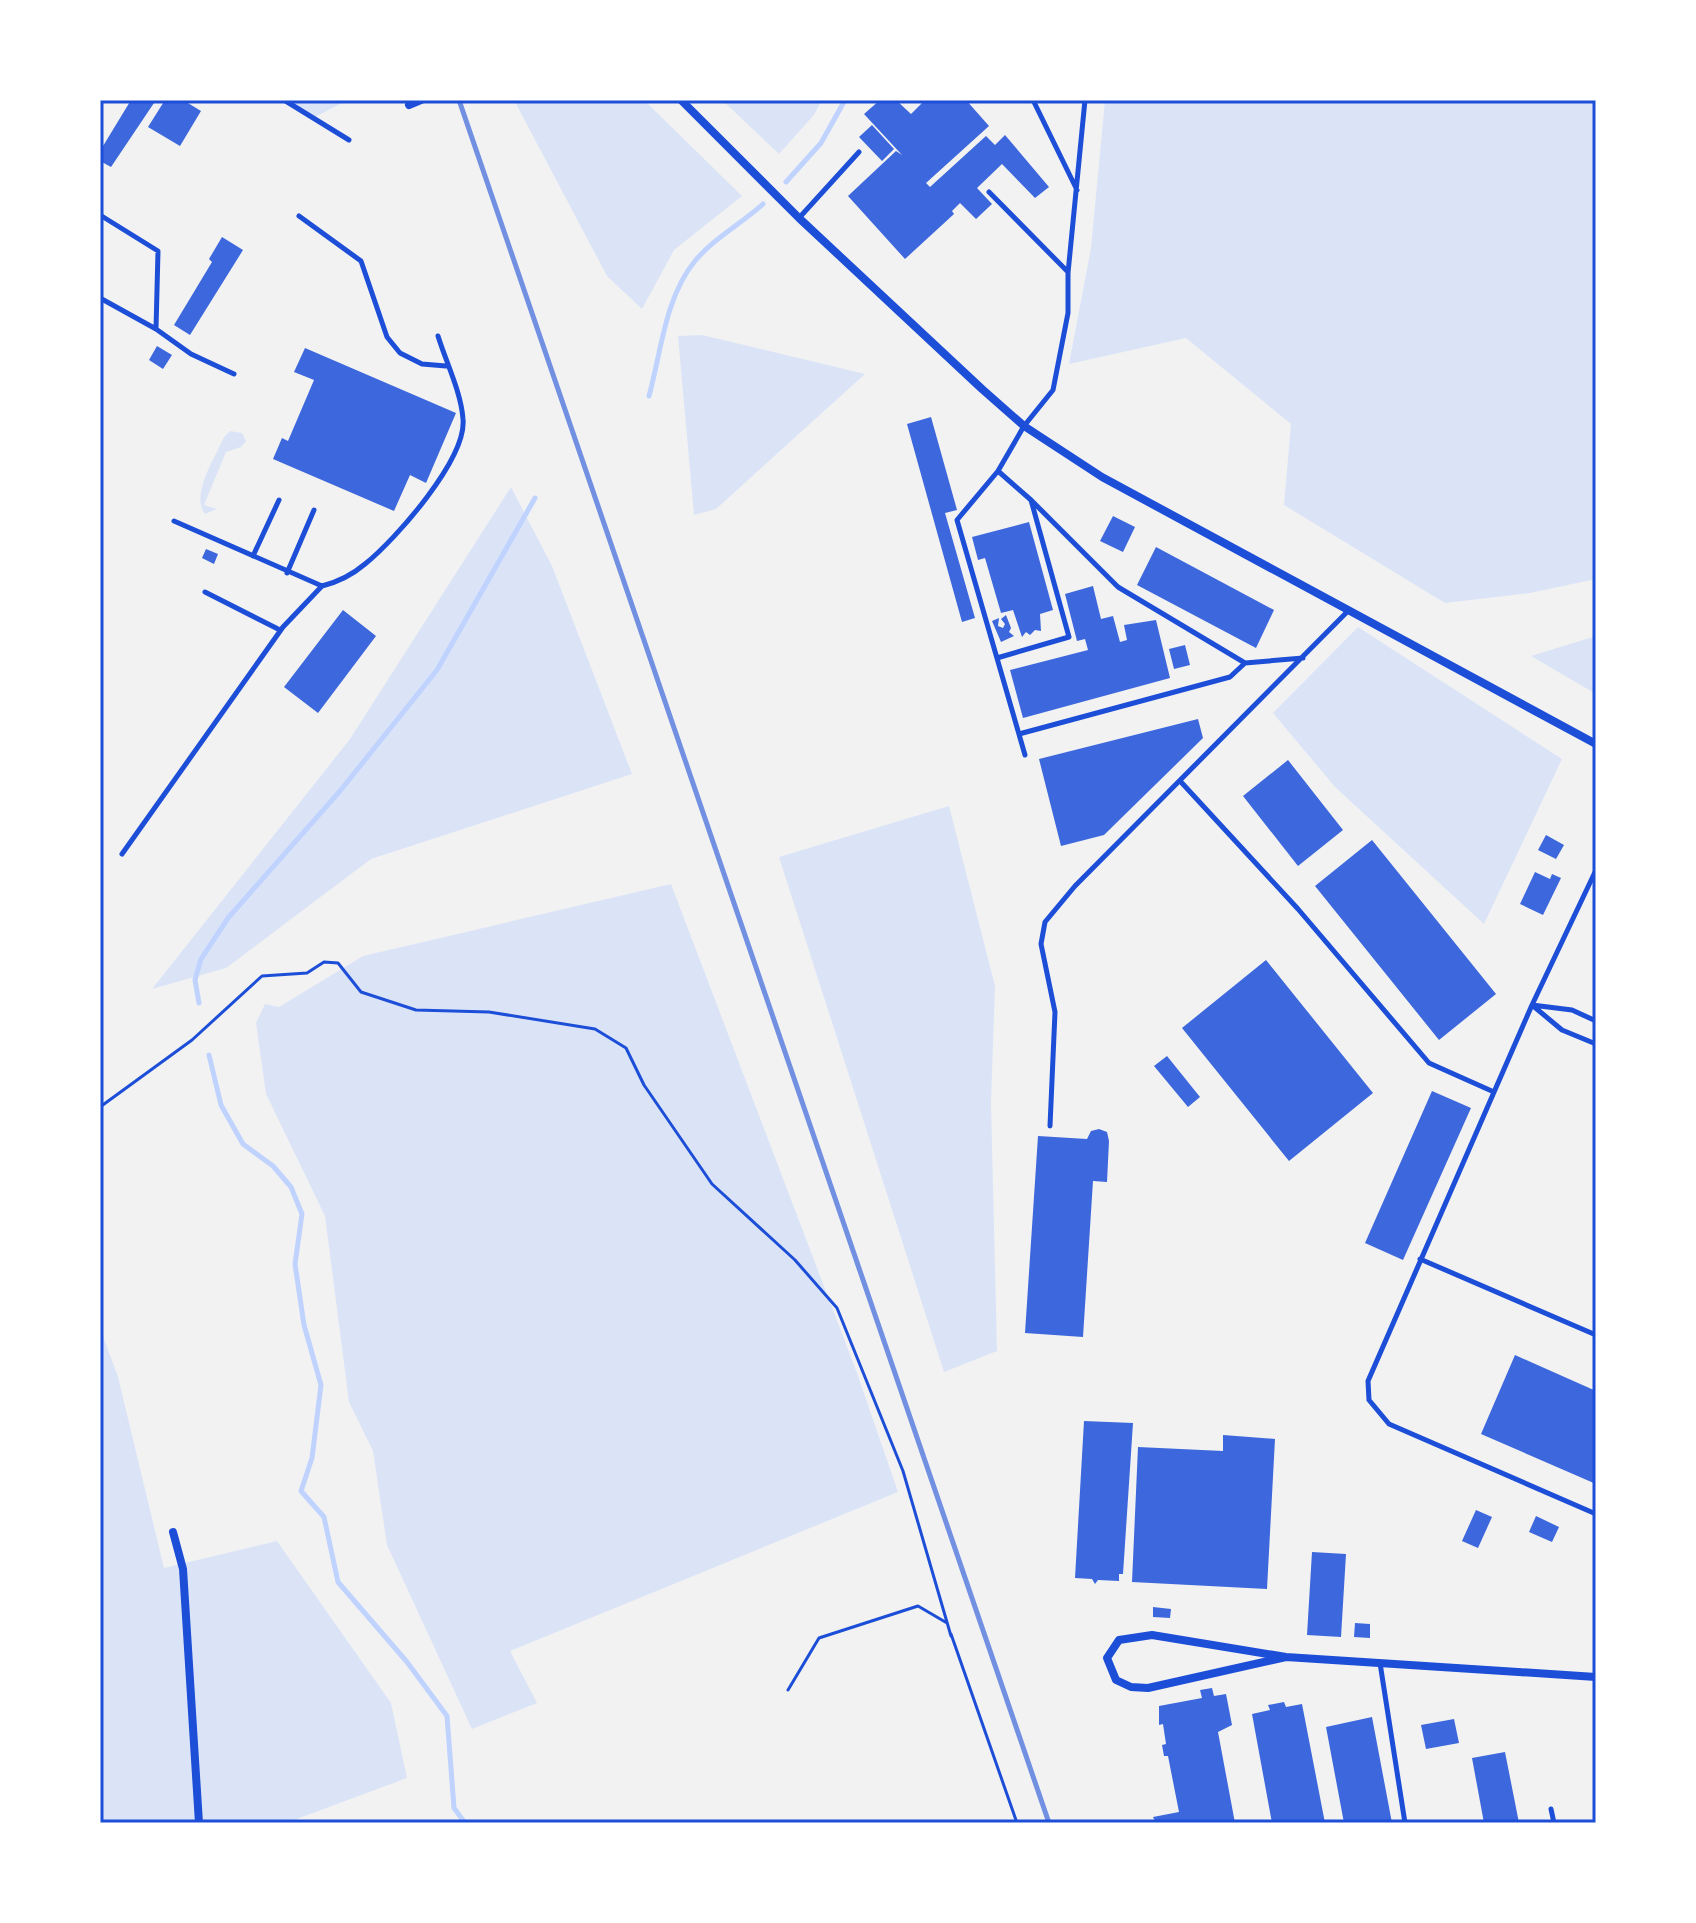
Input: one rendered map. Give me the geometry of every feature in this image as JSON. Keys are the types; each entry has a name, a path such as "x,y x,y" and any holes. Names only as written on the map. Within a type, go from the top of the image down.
{"street":[{"path":"409,105 421,100"},
{"path":"681,100 799,218 1024,426 1102,477 1596,744"},
{"path":"173,1532 183,1569 199,1823"},
{"path":"1286,1657 1148,1688 1131,1687 1116,1680 1107,1658 1119,1640 1152,1635 1286,1657 1596,1677"}],"lane":[{"path":"284,100 349,140"},
{"path":"1033,100 1078,190"},
{"path":"1025,755 957,520 998,471 1024,426 1053,390 1068,313 1068,273 1085,100"},
{"path":"799,218 859,152"},
{"path":"989,192 1068,273"},
{"path":"100,215 158,251 156,329"},
{"path":"299,216 361,261 387,337 400,353 422,364 447,366"},
{"path":"100,298 156,329 191,354 234,374"},
{"path":"122,854 280,630 322,586 339,581 365,565 439,483 459,441 464,420 438,336"},
{"path":"998,471 1118,587 1245,663 1303,658"},
{"path":"253,556 279,500"},
{"path":"997,658 1069,637 1031,500"},
{"path":"287,573 314,510"},
{"path":"174,521 322,586"},
{"path":"205,592 280,630"},
{"path":"1050,1126 1055,1012 1041,944 1045,922 1075,886 1349,610"},
{"path":"1018,734 1230,677 1245,663"},
{"path":"1181,782 1298,909 1429,1063 1494,1092"},
{"path":"1596,870 1532,1005 1368,1381 1369,1400 1389,1424 1596,1514"},
{"path":"1532,1005 1572,1010 1596,1021"},
{"path":"1532,1005 1562,1030 1596,1044"},
{"path":"1420,1259 1596,1335"},
{"path":"1380,1663 1405,1823"},
{"path":"1551,1809 1554,1823"}],"path":[{"path":"100,1107 192,1040 262,976 307,973 324,962 338,963 361,992 416,1010 489,1012 595,1029 626,1048 644,1085 712,1184 795,1260 837,1308 903,1471 951,1636 1017,1823"},
{"path":"788,1690 819,1638 859,1622 918,1606 947,1622 951,1636"}],"shaded area":[{"path":"288,100 348,100 315,117"},
{"path":"514,100 644,100 742,196 674,250 642,309 607,276"},
{"path":"722,100 822,100 814,115 779,154"},
{"path":"1105,100 1596,100 1596,579 1530,593 1445,603 1284,505 1291,424 1186,338 1069,364 1091,248"},
{"path":"702,335 865,374 716,509 694,515 678,336"},
{"path":"230,431 242,433 246,441 241,447 226,452 204,505 217,509 205,514 201,506 202,486 224,437"},
{"path":"511,487 552,566 632,774 371,859 226,968 152,989 350,739"},
{"path":"1358,627 1562,759 1484,924 1335,787 1273,713"},
{"path":"1596,636 1596,694 1531,656"},
{"path":"949,806 995,986 991,1103 997,1351 944,1372 779,857"},
{"path":"671,884 857,1373 898,1492 510,1651 537,1703 472,1729 387,1545 373,1451 349,1402 325,1216 266,1094 256,1023 265,1004 279,1007 363,956"},
{"path":"100,1328 118,1377 164,1568 277,1541 391,1703 407,1778 286,1823 100,1823"}],"building":[{"path":"131,100 156,100 111,167 100,161 100,151"},
{"path":"165,100 183,100 201,111 180,146 148,127"},
{"path":"880,100 896,100 911,114 925,100 966,100 989,126 926,183 930,187 986,136 995,145 1005,135 1049,187 1035,198 1002,164 977,188 992,204 976,219 960,203 952,211 954,214 905,259 848,196 896,151 902,155 864,114"},
{"path":"872,125 894,149 882,161 859,137"},
{"path":"222,237 243,250 190,335 174,325 212,262 209,259"},
{"path":"157,346 172,355 163,369 149,360"},
{"path":"305,348 456,413 426,483 410,475 394,511 273,459 282,438 288,441 314,380 294,372"},
{"path":"931,417 957,510 945,513 975,618 962,622 907,424"},
{"path":"1113,516 1135,527 1123,552 1100,541"},
{"path":"1029,522 1053,610 1040,614 1041,631 1035,630 1030,635 1026,632 1022,637 1013,610 1001,613 985,558 978,560 972,537"},
{"path":"1156,547 1274,610 1256,648 1137,585"},
{"path":"206,549 218,554 214,564 202,558"},
{"path":"1093,586 1101,619 1113,616 1120,642 1127,640 1124,625 1156,620 1170,678 1023,718 1010,670 1088,650 1085,639 1077,641 1065,594"},
{"path":"343,610 376,636 318,713 284,687"},
{"path":"1006,615 1011,628 1009,632 1014,636 1001,642 992,621 999,618 998,626 1003,628 1005,624 1001,619"},
{"path":"1185,645 1190,665 1174,669 1169,649"},
{"path":"1198,719 1203,738 1104,835 1061,846 1039,759"},
{"path":"1288,760 1343,830 1298,866 1243,796"},
{"path":"1546,835 1564,845 1556,859 1538,850"},
{"path":"1372,840 1496,994 1439,1040 1315,886"},
{"path":"1535,872 1550,879 1552,874 1561,878 1543,915 1520,904"},
{"path":"1266,960 1373,1093 1289,1161 1182,1028"},
{"path":"1167,1056 1200,1097 1188,1107 1154,1066"},
{"path":"1432,1091 1471,1108 1403,1260 1365,1243"},
{"path":"1099,1129 1107,1132 1109,1141 1107,1182 1093,1181 1083,1337 1025,1333 1038,1136 1087,1139 1091,1131"},
{"path":"1515,1355 1596,1391 1596,1484 1481,1434"},
{"path":"1084,1421 1133,1423 1123,1574 1119,1574 1119,1581 1098,1580 1095,1584 1092,1579 1075,1578"},
{"path":"1223,1435 1275,1439 1267,1589 1132,1582 1138,1447 1223,1451"},
{"path":"1476,1510 1492,1517 1478,1548 1462,1541"},
{"path":"1536,1516 1559,1527 1552,1542 1529,1532"},
{"path":"1312,1552 1346,1554 1341,1637 1307,1635"},
{"path":"1153,1607 1171,1609 1170,1618 1153,1617"},
{"path":"1355,1623 1370,1624 1370,1638 1354,1637"},
{"path":"1212,1688 1214,1696 1226,1694 1232,1725 1218,1732 1235,1823 1156,1823 1153,1817 1179,1812 1168,1756 1164,1756 1162,1745 1166,1744 1163,1724 1159,1725 1159,1706 1202,1698 1200,1690"},
{"path":"1284,1702 1286,1707 1302,1704 1325,1823 1272,1823 1252,1714 1270,1710 1268,1705"},
{"path":"1372,1717 1392,1823 1344,1823 1326,1727"},
{"path":"1454,1719 1459,1743 1426,1749 1421,1725"},
{"path":"1505,1752 1519,1823 1484,1823 1472,1758"}],"waterway":[{"path":"786,182 821,143 845,100"},
{"path":"649,396 670,308 685,275 710,245 763,204"},
{"path":"199,1003 195,980 201,959 228,918 340,791 437,670 535,498"},
{"path":"209,1055 221,1105 243,1144 273,1166 291,1187 302,1214 295,1264 304,1325 321,1385 312,1458 301,1491 324,1517 338,1582 407,1662 447,1716 454,1808 465,1823"}],"railway":[{"path":"459,100 1049,1823"}]}
